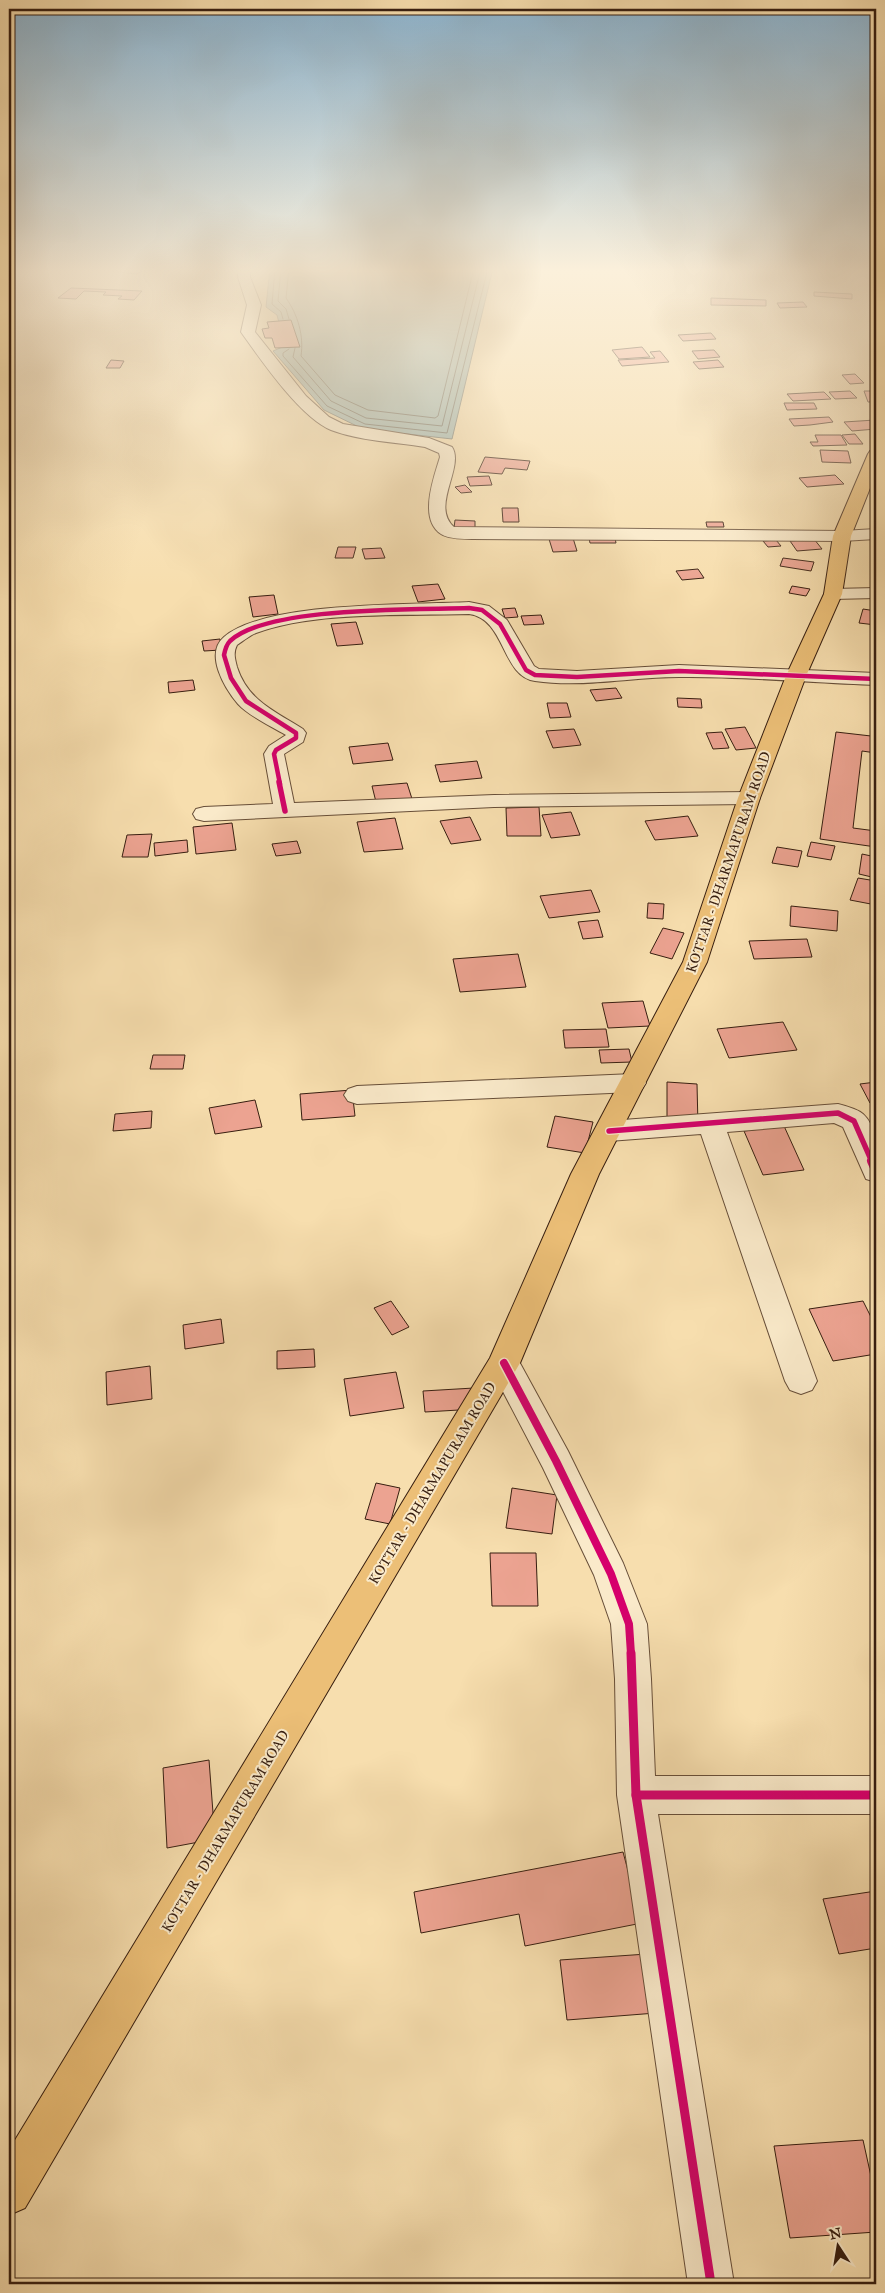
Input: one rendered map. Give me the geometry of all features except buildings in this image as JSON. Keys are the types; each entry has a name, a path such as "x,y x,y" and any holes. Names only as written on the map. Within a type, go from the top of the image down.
{"main road":[{"name":"KOTTAR - DHARMAPURAM ROAD","path":"9,2192 504,1363 585,1174 695,962 749,798 796,676 833,594 842,536 876,454"}],"street":[{"path":"283,375 312,411 338,426 358,432 429,442 446,450 448,457 436,512 440,522 447,530 475,534 842,536 876,534"},
{"path":"833,594 876,592"},
{"path":"285,811 274,754 276,750 296,738 296,733 246,701 231,678 224,654 230,641 238,635 263,625 328,614 469,608 482,610 500,624 526,670 535,675 577,677 680,671 876,679"},
{"path":"204,814 494,801 749,798"},
{"path":"357,1095 633,1083"},
{"path":"609,1131 831,1113 844,1114 854,1121 857,1126 876,1172"},
{"path":"711,1124 801,1381"},
{"path":"504,1363 556,1461 611,1574 629,1624 633,1679 636,1795 711,2284"},
{"path":"636,1795 876,1795"}],"water":[{"path":"294,375 467,375 452,439 363,429 324,410"}],"cycle path":[{"path":"285,811 274,754 276,750 296,738 296,733 246,701 231,678 224,655 230,641 248,630 275,622 307,616 343,613 469,608 482,610 500,624 526,670 535,675 577,677 679,671 876,679"},
{"path":"609,1131 838,1113 854,1121 876,1172"},
{"path":"504,1363 556,1461 611,1574 629,1624 633,1679 636,1795 876,1795"},
{"path":"636,1795 711,2284"}]}
